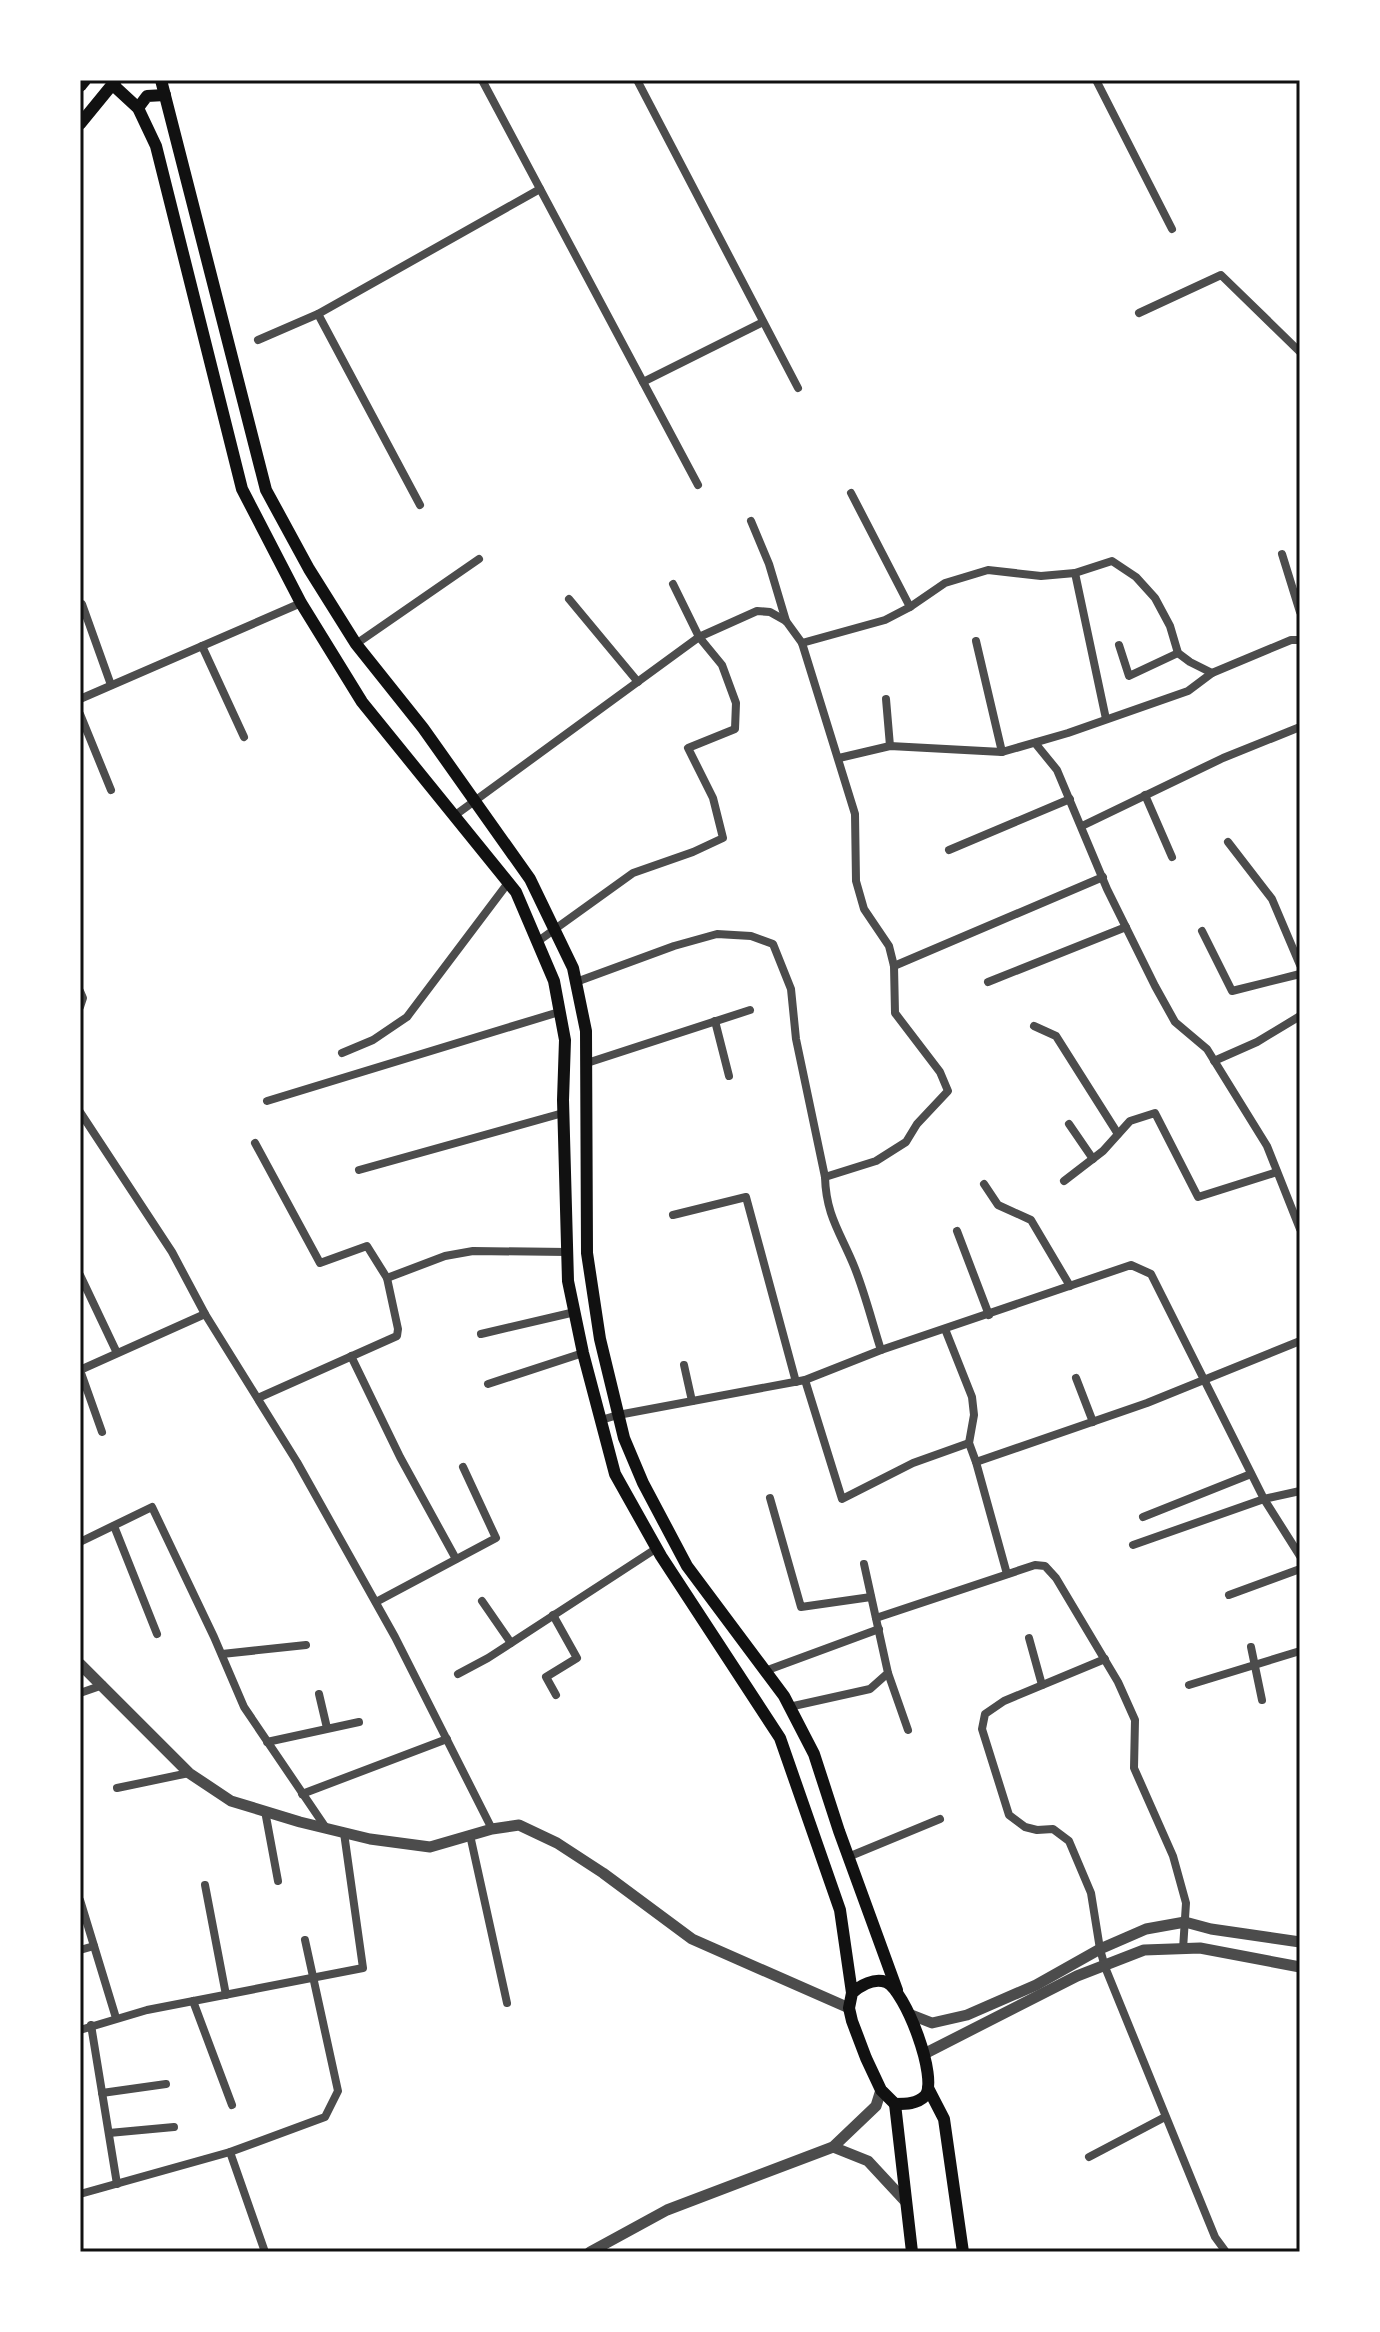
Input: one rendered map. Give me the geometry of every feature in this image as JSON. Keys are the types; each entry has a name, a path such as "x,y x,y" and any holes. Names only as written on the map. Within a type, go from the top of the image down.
{"highway":[{"path":"80,85 84,80"}],"main road":[{"path":"161,80 266,490 309,569 356,644 423,728 530,879 573,968 586,1031 587,1253 600,1339 624,1438 643,1483 687,1566 765,1671 814,1754 848,1857 924,2054 928,2088 944,2119 963,2252"},
{"path":"80,124 114,82 138,108 156,146 242,489 301,603 362,702 516,892 554,981 565,1040 563,1113 568,1281 583,1353 615,1474 657,1548 780,1738 840,1910 852,1993 849,2008 852,2021 881,2090 895,2104 912,2252"},
{"path":"138,108 147,96 165,95"},
{"path":"852,1993 865,1983 883,1981 898,1993"},
{"path":"895,2104 916,2102 928,2088"}],"street":[{"path":"482,80 698,485"},
{"path":"637,80 798,388"},
{"path":"1096,80 1172,229"},
{"path":"258,340 318,314 540,189"},
{"path":"1139,313 1221,275 1300,352"},
{"path":"318,314 420,505"},
{"path":"643,382 763,322"},
{"path":"851,493 910,607"},
{"path":"751,521 769,564 786,621 802,643 839,758 855,814 856,881 864,909 889,946 894,966 895,1013 940,1072 948,1091 917,1124 906,1142 876,1161 825,1177"},
{"path":"1282,554 1300,612"},
{"path":"356,644 479,559"},
{"path":"802,643 885,620 945,583 988,570 1041,576 1075,573 1112,561 1136,577 1155,598 1170,626 1178,653 1212,673"},
{"path":"1075,573 1106,719"},
{"path":"537,942 633,873 723,838 713,798 688,748 735,729 736,703 722,665 699,637 673,584"},
{"path":"569,599 638,682"},
{"path":"80,699 301,603"},
{"path":"82,604 111,685"},
{"path":"454,816 699,637 757,611 770,612 786,621"},
{"path":"839,758 890,746 1002,752 1188,691 1212,673 1291,640 1300,640"},
{"path":"976,641 1002,752"},
{"path":"1119,645 1129,676 1178,653"},
{"path":"202,646 244,737"},
{"path":"886,699 890,746"},
{"path":"80,714 111,790"},
{"path":"1082,826 1223,758 1300,727"},
{"path":"1035,743 1057,770 1126,927 1175,1022 1207,1049 1267,1146 1300,1229"},
{"path":"1145,795 1172,857"},
{"path":"949,850 1070,799"},
{"path":"1228,842 1272,899 1300,965"},
{"path":"894,966 1103,877"},
{"path":"342,1053 373,1040 407,1017 508,883"},
{"path":"988,982 1126,927"},
{"path":"1202,931 1232,991 1300,974"},
{"path":"576,982 674,946 717,934 751,936 773,944 791,989 796,1039 825,1177 825,1199 854,1266 881,1350"},
{"path":"1290,940 1300,935"},
{"path":"80,991 83,998 80,1007"},
{"path":"587,1063 750,1010"},
{"path":"267,1101 559,1012"},
{"path":"1214,1061 1257,1042 1300,1016"},
{"path":"715,1021 729,1076"},
{"path":"1034,1026 1056,1036 1118,1134"},
{"path":"80,1112 172,1252 205,1314 297,1462 376,1602 492,1829"},
{"path":"359,1170 563,1113"},
{"path":"1064,1181 1093,1159 1130,1121 1155,1113 1198,1197 1277,1172"},
{"path":"1069,1124 1093,1159"},
{"path":"255,1143 320,1263 367,1246 387,1278 398,1329 397,1336 258,1398"},
{"path":"984,1184 998,1205 1031,1220 1070,1286"},
{"path":"673,1215 746,1197 800,1381 842,1499 913,1463 969,1443"},
{"path":"957,1231 989,1315"},
{"path":"387,1278 445,1256 473,1251 567,1252"},
{"path":"601,1420 800,1381 881,1350 1131,1265 1151,1274 1264,1499 1300,1556"},
{"path":"80,1275 117,1353"},
{"path":"481,1334 575,1312"},
{"path":"102,1432 80,1370 205,1314"},
{"path":"945,1329 972,1397 974,1415 969,1443 1007,1574"},
{"path":"976,1462 1093,1422 1300,1341"},
{"path":"488,1384 583,1353"},
{"path":"351,1356 400,1457 456,1559"},
{"path":"684,1365 692,1401"},
{"path":"1076,1378 1093,1422"},
{"path":"376,1602 496,1538 463,1467"},
{"path":"1143,1517 1251,1474"},
{"path":"1133,1545 1264,1499 1300,1491"},
{"path":"770,1498 801,1607 871,1597"},
{"path":"80,1542 152,1507 244,1707 327,1828"},
{"path":"114,1526 157,1634"},
{"path":"458,1674 657,1548"},
{"path":"864,1564 888,1673 908,1730"},
{"path":"876,1618 1035,1565 1045,1566 1056,1578 1105,1659 1135,1720 1134,1768 1173,1856 1186,1903 1183,1949"},
{"path":"1229,1595 1300,1569"},
{"path":"482,1601 511,1643"},
{"path":"553,1615 577,1658 546,1677 556,1695"},
{"path":"765,1671 879,1629"},
{"path":"1029,1638 1042,1685"},
{"path":"222,1654 306,1645"},
{"path":"1251,1647 1262,1700"},
{"path":"1189,1685 1300,1651"},
{"path":"1105,1659 1004,1701 985,1714 982,1729 1009,1815 1025,1827 1053,1829 1069,1841 1091,1893 1105,1967 1215,2237 1226,2252"},
{"path":"80,1664 189,1773 231,1801 344,1833 430,1847 492,1829 519,1825 603,1873 692,1939 849,2008"},
{"path":"789,1707 870,1689 888,1673"},
{"path":"80,1693 104,1685"},
{"path":"319,1694 327,1728"},
{"path":"267,1742 359,1722"},
{"path":"302,1794 447,1739"},
{"path":"117,1788 189,1773"},
{"path":"265,1811 278,1881"},
{"path":"848,1857 940,1819"},
{"path":"80,2030 116,2018 193,2001 363,1968 344,1833"},
{"path":"470,1835 507,2003"},
{"path":"205,1885 226,1995"},
{"path":"80,1900 116,2018"},
{"path":"909,2014 932,2023 967,2015 1036,1985 1100,1949 1146,1929 1185,1922 1211,1929 1300,1942"},
{"path":"80,2194 230,2152 325,2117 338,2091 305,1940"},
{"path":"80,1950 94,1946"},
{"path":"924,2054 1077,1976 1144,1950 1200,1948 1300,1967"},
{"path":"193,2001 232,2105"},
{"path":"91,2025 117,2184"},
{"path":"102,2093 166,2084"},
{"path":"590,2252 667,2210 833,2147 876,2106 881,2090"},
{"path":"1089,2157 1165,2117"},
{"path":"109,2133 174,2127"},
{"path":"833,2147 868,2161 906,2202"},
{"path":"230,2152 265,2252"}]}
